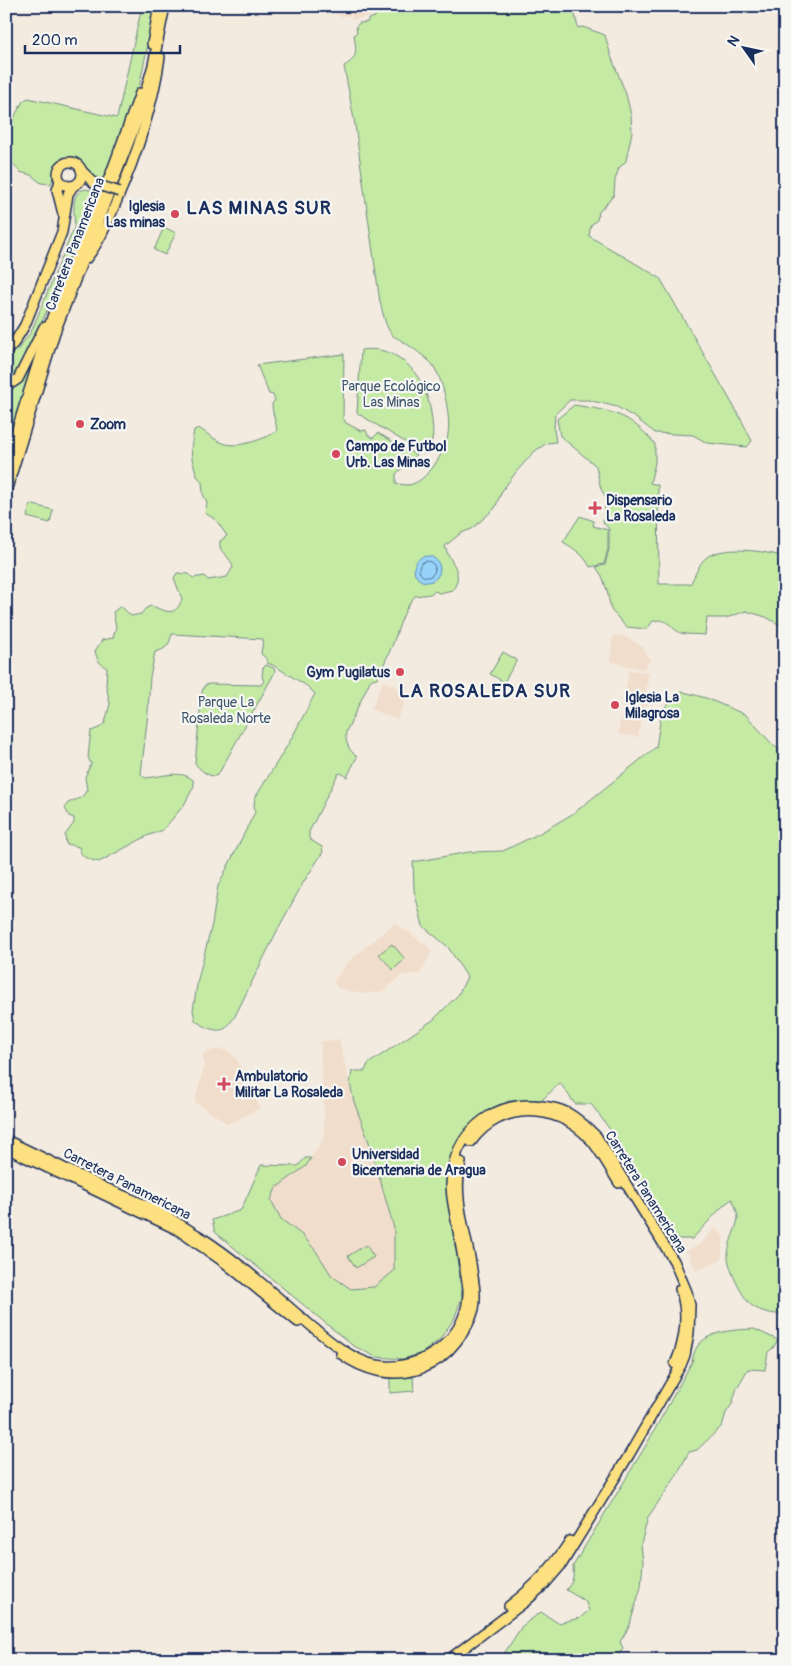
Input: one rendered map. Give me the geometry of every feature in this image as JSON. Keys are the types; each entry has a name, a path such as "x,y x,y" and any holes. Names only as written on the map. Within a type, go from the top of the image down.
{"main road":[{"name":"Carretera Panamericana","path":"6,464 43,345 70,270 111,173 143,84 159,6"},
{"name":"Carretera Panamericana","path":"6,492 51,345 138,118 153,64 165,6"},
{"path":"80,267 102,235 149,114 161,51 162,24"},
{"path":"64,221 57,190 60,181 58,170 63,164 74,163 95,184"},
{"path":"7,351 25,325 60,237 68,194 81,178 81,170"},
{"path":"60,181 66,186 95,184 120,192"},
{"path":"6,382 12,383 23,372 70,270"},
{"name":"Carretera Panamericana","path":"6,1140 57,1163 94,1183 156,1210 182,1225 214,1246 317,1330 352,1355 376,1365 390,1365 412,1363 440,1349 459,1329 466,1314 469,1301 468,1290 452,1194 452,1173 457,1155 464,1141 474,1128 496,1111 517,1105 535,1105 556,1108 568,1113 597,1137 674,1262 687,1292 690,1320 685,1355 681,1366 629,1455 562,1564 544,1585 525,1602 448,1660"},
{"name":"Carretera Panamericana","path":"6,1148 187,1235 327,1344 358,1365 375,1371 400,1372 413,1371 437,1362 455,1343 472,1316 476,1290 458,1195 458,1176 461,1159 476,1134 497,1118 510,1113 526,1111 542,1112 558,1117 579,1128 590,1139 671,1267 682,1294 685,1320 679,1353 676,1363 624,1452 557,1560 520,1598 440,1660"}],"shaded area":[{"path":"338,6 375,6 375,8 373,9 373,16 352,20 352,15 340,17"},
{"path":"620,635 643,647 645,653 651,659 643,670 610,661 613,636"},
{"path":"629,670 649,673 645,696 649,697 648,706 644,706 638,737 618,734"},
{"path":"383,681 409,692 397,720 371,709"},
{"path":"395,922 432,950 420,974 402,975 383,991 364,994 337,988 333,982 348,962"},
{"name":"Universidad Bicentenaria de Aragua","path":"339,1039 354,1102 369,1142 394,1228 395,1271 374,1287 351,1289 332,1276 316,1251 302,1235 281,1219 271,1200 276,1188 306,1166 324,1137 320,1042"},
{"name":"Ambulatorio Militar La Rosaleda","path":"219,1049 228,1051 237,1059 260,1108 228,1124 195,1102 204,1065 203,1053"},
{"path":"714,1228 724,1236 721,1260 696,1271 687,1251 702,1243"}],"green space":[{"path":"142,6 156,6 138,92 103,179 91,176 74,158 58,167 51,184 41,183 31,175 20,172 6,156 6,132 23,101 28,98 117,118"},
{"path":"377,6 573,6 578,28 583,27 605,35 626,94 631,115 632,132 626,161 619,168 615,180 614,195 599,212 597,220 591,225 589,236 660,278 752,441 747,447 707,443 693,435 655,433 617,407 588,400 570,400 555,414 554,429 556,442 547,443 535,451 502,491 495,508 472,529 461,533 445,546 457,572 453,590 439,593 435,591 430,594 415,596 406,609 382,669 377,678 370,681 346,732 348,746 357,757 347,777 341,773 338,774 309,832 309,839 322,847 323,852 303,883 279,927 234,1018 226,1028 214,1030 195,1020 193,1010 198,979 212,924 218,886 255,812 255,798 290,741 315,694 307,686 267,663 266,658 261,654 263,639 172,634 167,646 155,652 150,677 141,774 145,778 176,774 193,780 194,786 184,805 163,830 147,836 99,862 84,856 79,847 66,844 65,835 74,823 74,818 69,816 65,808 68,803 82,797 87,790 85,777 91,764 88,757 91,731 105,723 110,704 106,685 107,668 99,661 95,651 102,640 113,638 116,627 113,612 121,606 131,616 141,614 146,608 151,606 165,611 173,611 182,599 174,578 177,573 189,574 193,578 204,576 208,580 227,577 233,567 220,547 220,541 227,536 216,520 205,513 207,503 203,494 202,482 197,476 192,459 191,448 194,430 199,428 217,440 229,445 251,442 277,431 272,407 275,400 273,395 269,394 257,365 344,354 343,418 346,423 361,431 366,430 368,435 373,438 378,433 416,455 396,474 396,484 408,485 422,479 444,449 449,426 440,378 432,364 422,355 392,335 383,315 355,125 344,66 354,57 356,27 359,23 368,22 368,19 375,17"},
{"path":"86,189 99,193 21,369 15,376 6,377 6,359 19,348 31,332 74,228 75,199 80,191"},
{"path":"164,227 176,233 165,255 154,250"},
{"path":"44,335 6,455 9,400 6,386 16,385 24,379"},
{"name":"Parque Ecológico Las Minas","path":"361,350 388,352 409,366 417,376 424,388 431,413 433,434 425,454 357,413"},
{"path":"574,405 599,409 619,415 637,426 655,444 655,463 650,483 658,485 659,584 690,584 704,559 714,553 745,550 785,557 785,628 766,617 746,611 726,618 707,618 705,635 681,633 666,622 658,620 653,621 647,629 626,627 611,610 607,590 602,576 596,567 605,565 609,549 609,529 603,522 606,498 601,489 596,466 560,436 557,419"},
{"path":"30,504 53,510 50,523 27,517"},
{"path":"580,516 594,521 593,526 608,530 608,549 604,564 590,567 579,553 563,542"},
{"path":"503,652 517,660 504,682 490,674"},
{"name":"Parque La Rosaleda Norte","path":"266,665 274,668 275,672 219,773 216,776 207,774 195,763 204,686 208,684 261,685 264,681 262,677 263,668"},
{"path":"680,691 706,698 746,715 773,745 785,754 785,1314 759,1310 751,1305 736,1282 730,1268 728,1256 729,1246 738,1218 732,1199 692,1239 678,1239 667,1226 617,1139 591,1104 575,1104 560,1083 542,1100 508,1101 472,1128 457,1152 453,1226 462,1297 454,1319 439,1340 422,1353 403,1359 376,1357 352,1345 215,1232 212,1220 241,1210 261,1165 298,1166 305,1158 311,1158 306,1166 276,1188 271,1200 281,1219 302,1235 316,1251 332,1276 351,1289 374,1287 394,1271 394,1228 369,1142 354,1102 350,1083 352,1071 365,1071 368,1064 433,1020 458,995 467,977 448,947 423,926 414,890 413,862 469,852 503,851 540,833 574,813 656,747 662,710"},
{"path":"392,944 405,959 393,970 379,954"},
{"path":"366,1245 374,1257 356,1268 348,1256"},
{"path":"754,1329 778,1340 768,1352 765,1370 748,1369 737,1388 722,1426 697,1450 689,1452 675,1478 648,1517 641,1544 643,1562 641,1587 629,1627 620,1642 623,1648 619,1655 614,1660 500,1660 522,1626 541,1612 558,1623 580,1618 589,1610 585,1601 566,1590 572,1579 573,1566 648,1442 692,1362 696,1349 702,1341 715,1334"},
{"path":"413,1377 414,1391 390,1393 390,1378"}],"water":[{"path":"427,556 436,560 440,569 436,578 427,582 418,578 414,569 418,560"}],"waterway":[{"path":"346,1660 355,1655"}],"place":[{"name":"Iglesia Las minas","path":"175,214"},
{"name":"Zoom","path":"80,424"},
{"name":"Campo de Futbol Urb. Las Minas","path":"336,454"},
{"name":"Dispensario La Rosaleda","path":"595,508"},
{"name":"Gym Pugilatus","path":"400,672"},
{"name":"Iglesia La Milagrosa","path":"615,705"},
{"name":"Ambulatorio Militar La Rosaleda","path":"224,1084"},
{"name":"Universidad Bicentenaria de Aragua","path":"342,1162"}],"district":[{"name":"LAS MINAS SUR","path":"259,208"},
{"name":"LA ROSALEDA SUR","path":"485,691"}]}
